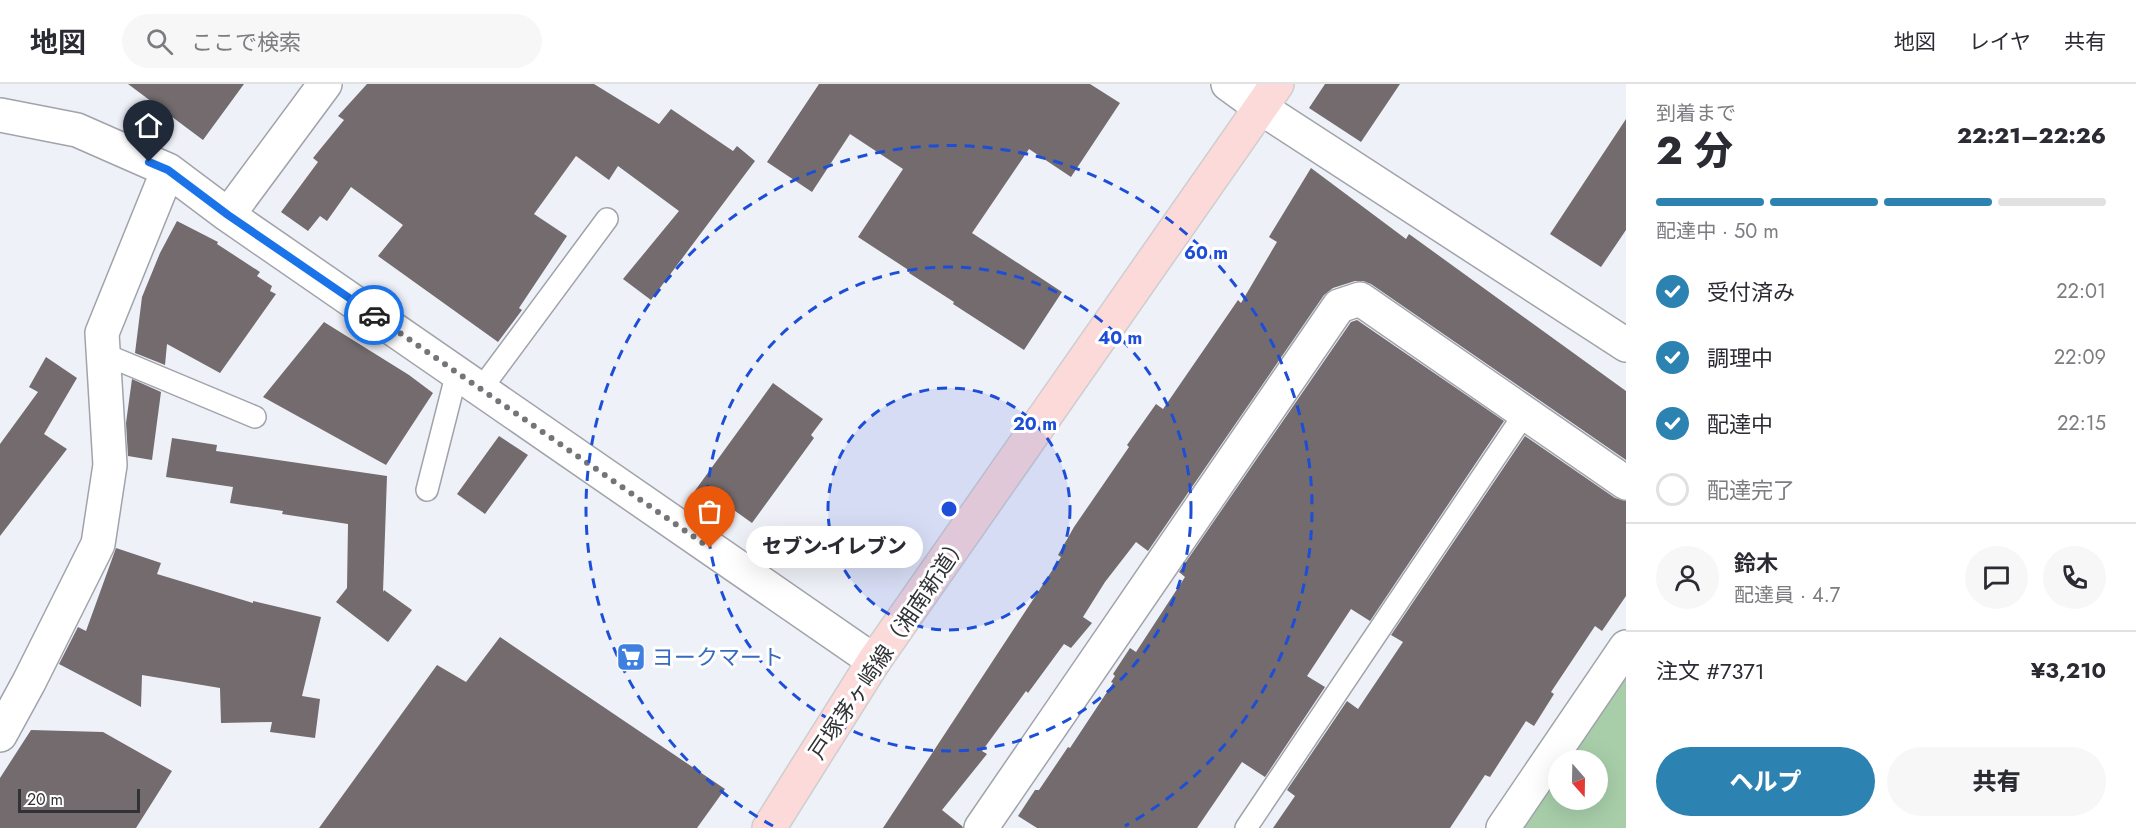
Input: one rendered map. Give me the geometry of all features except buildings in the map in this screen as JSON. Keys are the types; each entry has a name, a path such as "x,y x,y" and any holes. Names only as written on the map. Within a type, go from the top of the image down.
{"main road":[{"name":"戸塚茅ヶ崎線（湘南新道）","path":"769,828 874,661 1269,96"}],"street":[{"path":"228,215 325,84"},
{"path":"1228,84 1269,96 1626,345"},
{"path":"0,115 77,130 168,170 228,215 874,661"},
{"path":"0,735 98,544 110,465 102,333 168,170"},
{"path":"981,828 1339,306 1360,299 1626,483"},
{"path":"1503,828 1626,647"}],"lane":[{"path":"427,490 469,380 607,219"},
{"path":"104,354 255,417"},
{"path":"1246,828 1525,413"}],"green space":[{"path":"1626,647 1626,828 1503,828 1548,762 1548,810 1608,810 1608,750 1556,750"}],"way so far":[{"path":"374,315 710,548"}],"place":[{"name":"セブン-イレブン","path":"710,548"},
{"name":"ヨークマート","path":"631,657"}],"route":[{"path":"149,162 168,170 228,215 374,315"}]}
